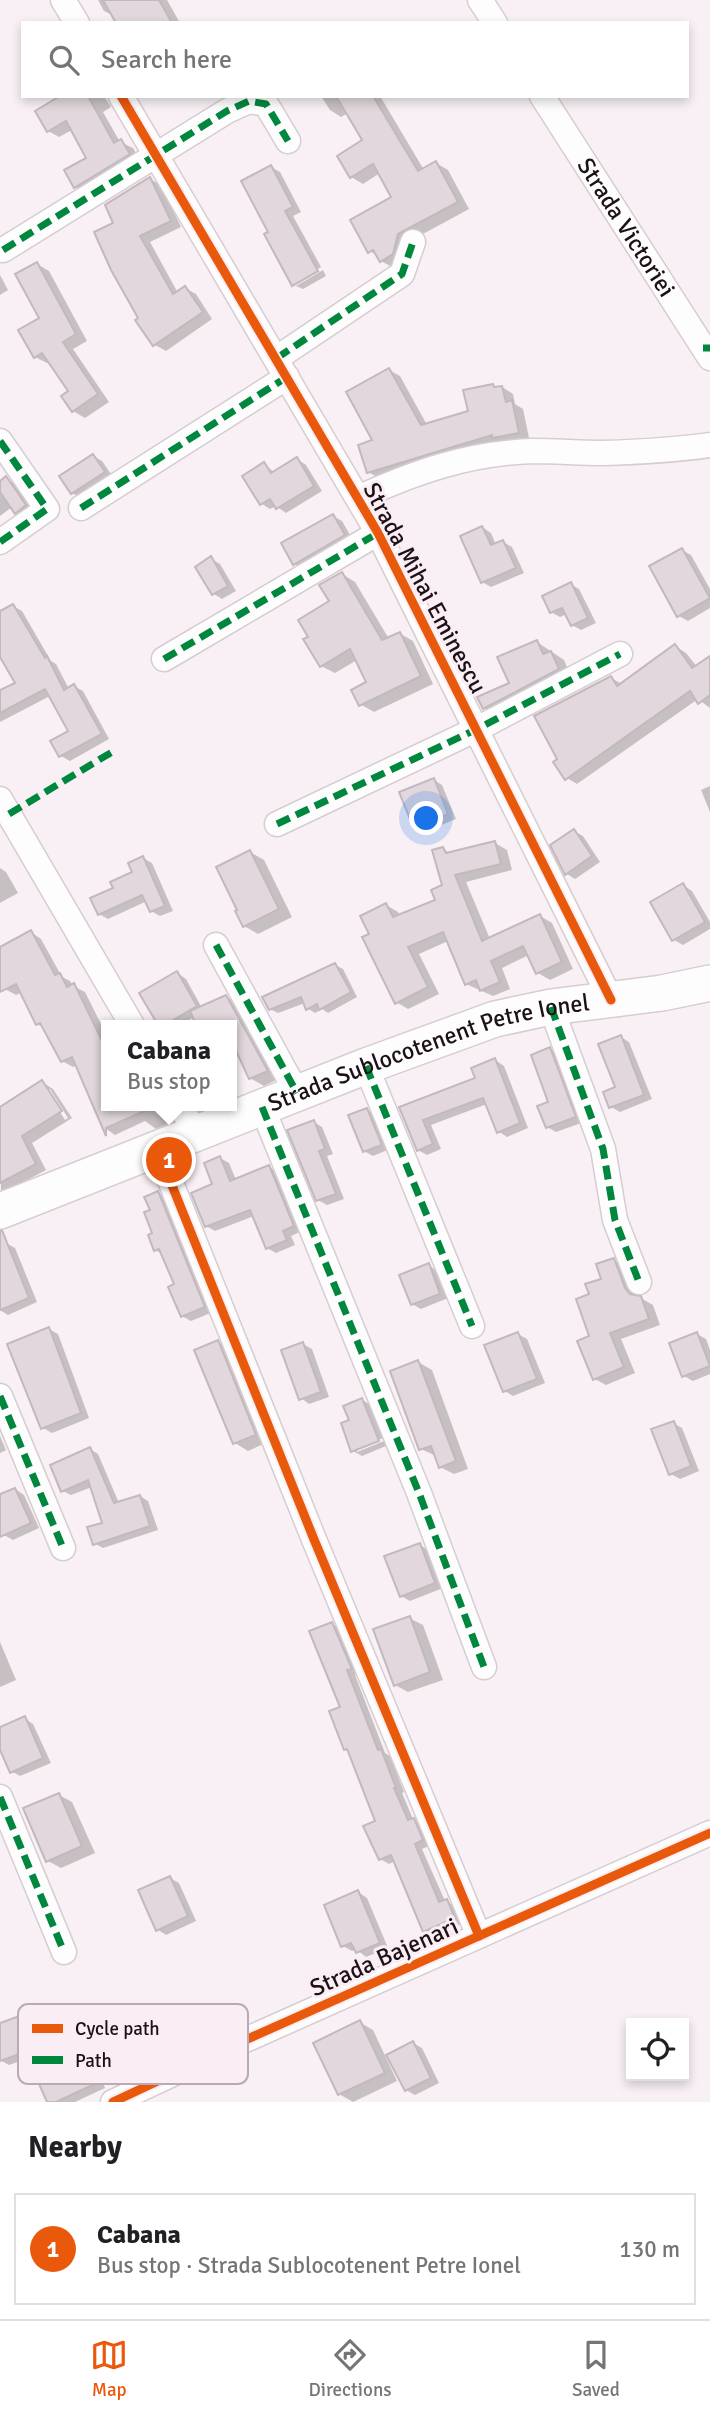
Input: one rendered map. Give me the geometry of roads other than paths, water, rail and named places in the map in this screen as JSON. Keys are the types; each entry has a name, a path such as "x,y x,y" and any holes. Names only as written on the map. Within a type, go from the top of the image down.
{"main road":[{"name":"Strada Sublocotenent Petre Ionel","path":"0,1211 157,1149 188,1119 262,1107 495,1018 710,983"}],"street":[{"path":"63,0 76,21"},
{"path":"480,0 494,21"},
{"name":"Strada Mihai Eminescu","path":"122,98 378,533 611,1000"},
{"name":"Strada Victoriei","path":"543,98 710,358"},
{"path":"3,250 226,111 249,102 266,104 288,141"},
{"path":"81,508 282,368 402,274 413,243"},
{"path":"0,440 47,509 0,542"},
{"path":"358,498 436,466 476,458 531,451 601,453 710,445"},
{"path":"164,659 378,533"},
{"path":"277,824 477,729 620,654"},
{"path":"0,799 129,1020"},
{"path":"216,945 298,1093"},
{"path":"551,1007 603,1149 615,1220 639,1282"},
{"path":"366,1066 471,1326"},
{"path":"262,1107 419,1493 484,1667"},
{"path":"157,1149 313,1537 479,1936"},
{"path":"0,1396 63,1548"},
{"path":"0,1797 64,1952"},
{"name":"Strada Bajenari","path":"248,2039 710,1833"},
{"name":"Strada Bajenari","path":"113,2102 151,2084"}],"place":[{"name":"Cabana","path":"169,1160"}]}
